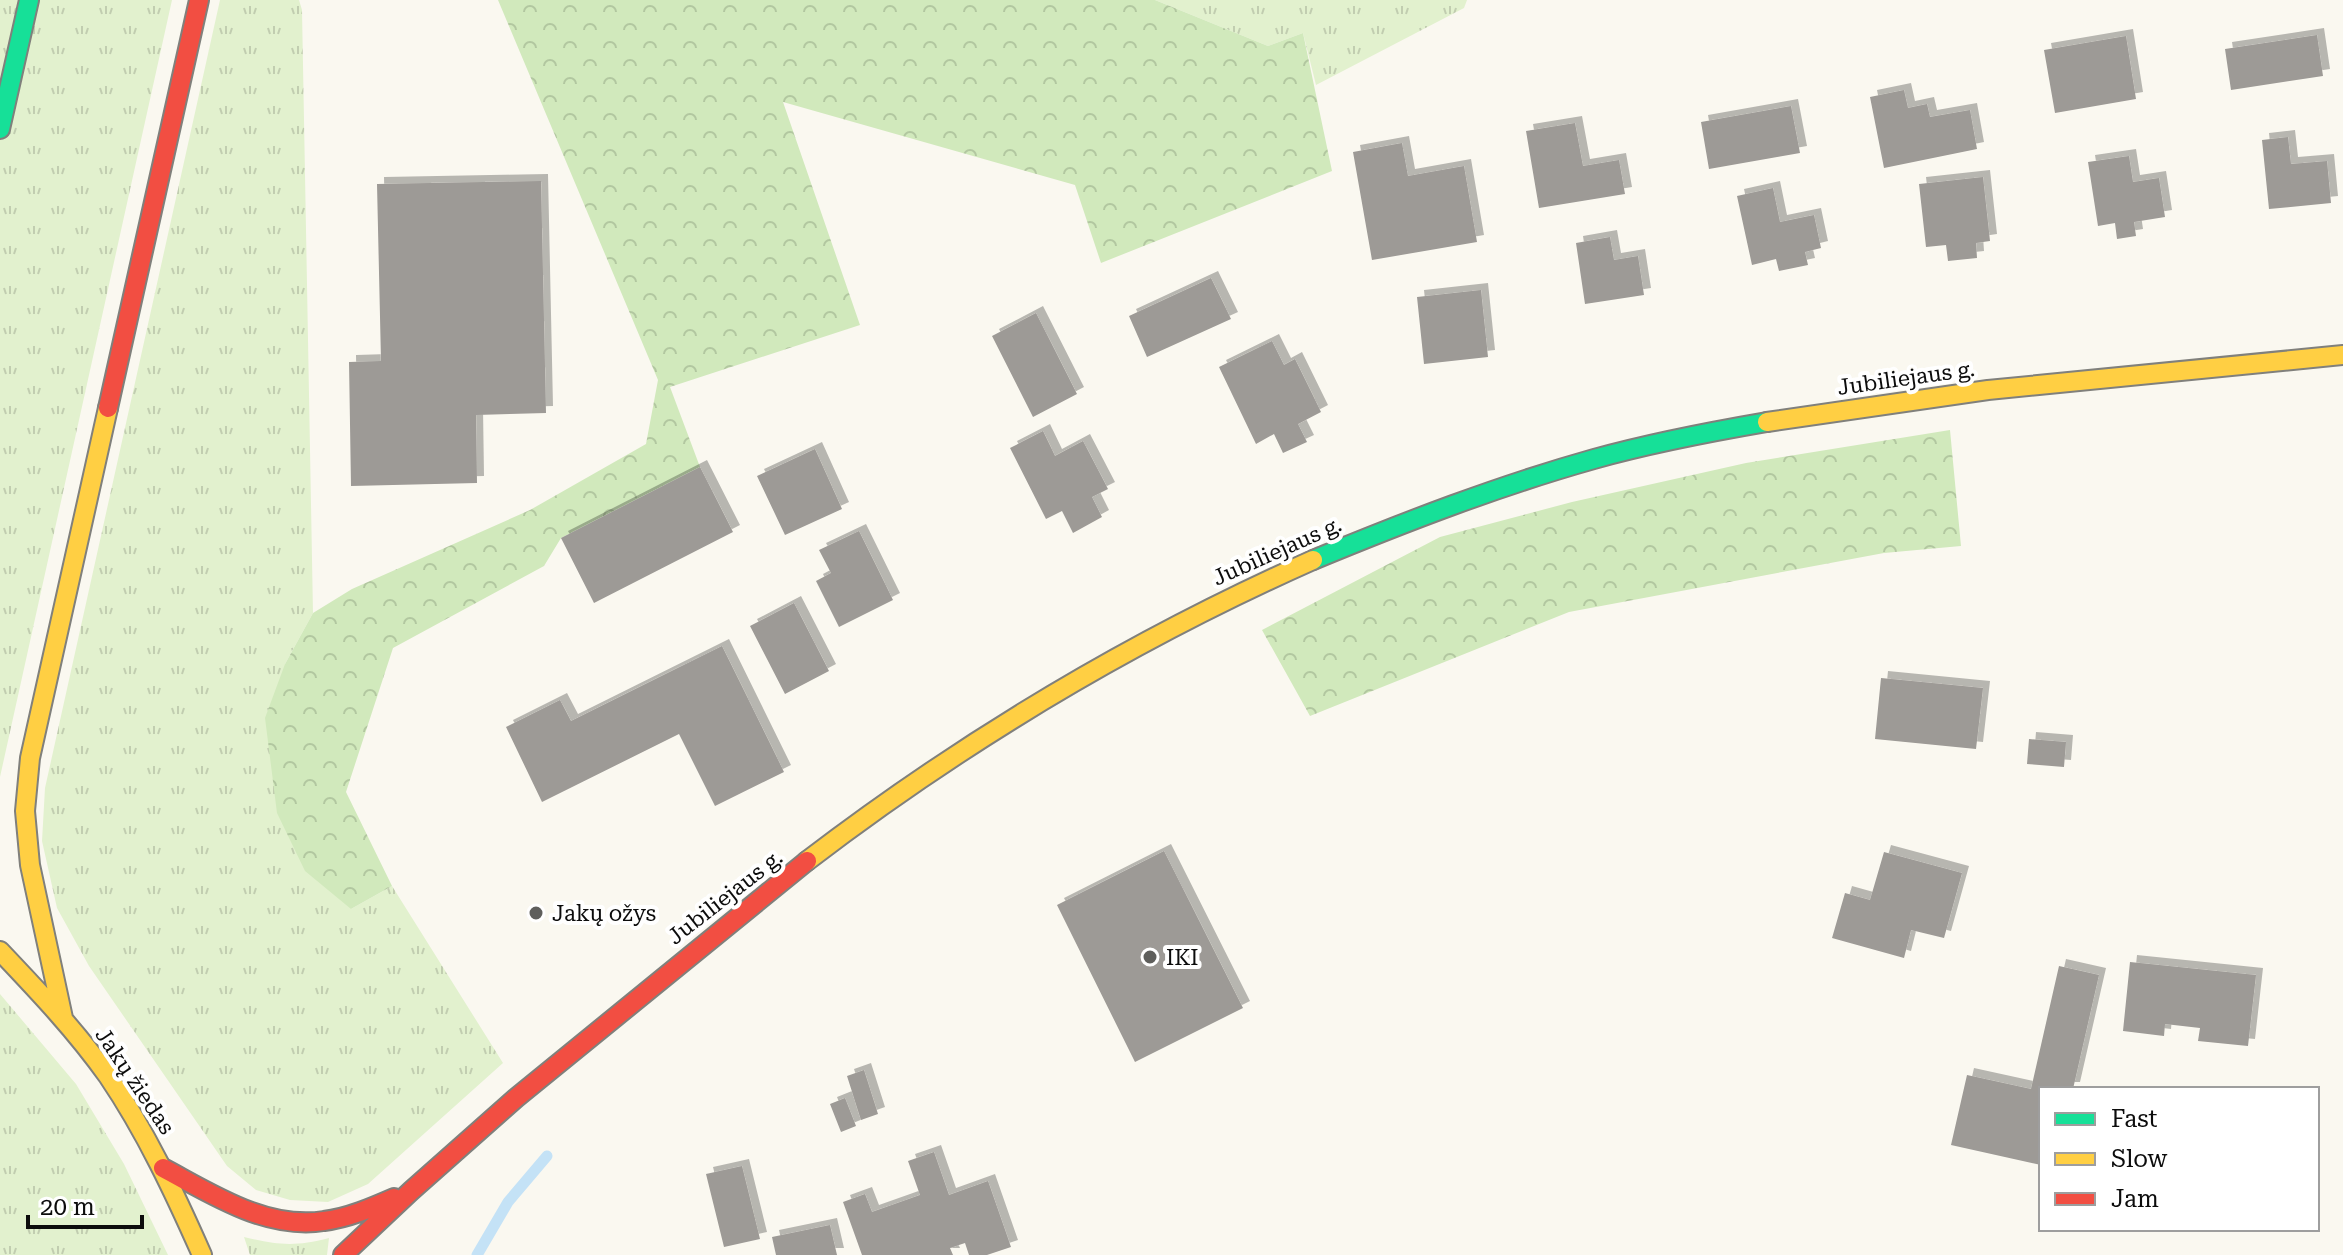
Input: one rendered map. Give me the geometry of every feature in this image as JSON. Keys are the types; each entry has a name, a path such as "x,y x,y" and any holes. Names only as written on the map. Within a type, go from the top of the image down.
{"main road":[{"path":"0,129 29,0"},
{"path":"63,1018 30,865 25,811 30,758 199,0"},
{"name":"Jubiliejaus g.","path":"404,1194 734,918 864,818 986,735 1045,697 1186,620 1397,524 1508,485 1630,449 1768,421 2028,386 2343,355"},
{"name":"Jakų žiedas","path":"0,951 63,1018 110,1079 163,1168 202,1255"},
{"path":"163,1168 222,1199 273,1220 322,1222 361,1212 404,1194"},
{"path":"343,1255 404,1194"}],"green space":[{"path":"0,0 172,0 0,777"},
{"path":"220,0 299,0 302,10 313,613 285,664 351,909 392,886 503,1063 368,1184 328,1202 290,1200 256,1190 227,1166 89,966 57,908 42,841 45,788"},
{"path":"498,0 1155,0 1268,46 1303,33 1332,171 1101,263 1075,185 783,102 860,325 670,387 700,467 561,538 544,566 393,648 346,792 392,886 351,909 305,871 277,813 265,718 285,664 313,613 352,589 530,510 646,444 658,380"},
{"path":"1155,0 1467,0 1464,8 1316,85 1303,33 1268,46"},
{"path":"1950,430 1961,546 1884,553 1569,612 1310,716 1262,630 1440,537 1572,502 1746,463"},
{"path":"0,994 76,1084 124,1164 168,1255 0,1255"},
{"path":"244,1237 286,1244 329,1238 327,1255 250,1255"}],"building":[{"path":"2317,35 2323,76 2231,90 2225,49"},
{"path":"2126,36 2136,99 2055,113 2044,50"},
{"path":"1904,90 1908,108 1927,104 1930,117 1970,110 1977,149 1884,168 1870,97"},
{"path":"1791,106 1800,153 1709,169 1701,122"},
{"path":"1575,123 1583,166 1619,160 1625,194 1539,208 1526,131"},
{"path":"2288,137 2291,164 2327,161 2331,203 2269,209 2262,140"},
{"path":"1402,143 1408,176 1464,166 1477,242 1372,260 1353,152"},
{"path":"2129,156 2133,182 2159,178 2165,217 2134,222 2136,236 2117,239 2115,223 2098,226 2088,162"},
{"path":"1983,177 1990,241 1976,243 1977,258 1948,261 1946,245 1926,247 1919,184"},
{"path":"541,181 546,413 476,415 477,483 351,486 349,362 381,361 377,184"},
{"path":"1773,188 1780,222 1814,215 1821,248 1805,252 1808,265 1779,271 1776,259 1752,265 1737,196"},
{"path":"1610,237 1614,260 1638,256 1644,295 1585,304 1576,243"},
{"path":"1211,278 1231,319 1147,357 1129,316"},
{"path":"1481,290 1488,357 1424,364 1417,297"},
{"path":"1036,313 1077,394 1033,417 992,336"},
{"path":"1272,341 1284,365 1295,359 1321,412 1298,424 1307,442 1283,453 1274,434 1256,444 1219,367"},
{"path":"1043,431 1055,456 1083,441 1108,489 1092,497 1102,517 1073,533 1062,511 1046,519 1010,448"},
{"path":"815,449 842,509 785,535 757,476"},
{"path":"700,467 733,532 594,603 561,538"},
{"path":"859,531 893,600 839,627 816,581 831,573 819,550"},
{"path":"794,603 829,671 785,694 750,626"},
{"path":"722,646 784,772 715,806 679,734 542,802 506,727 560,700 571,721"},
{"path":"1881,678 1983,688 1976,749 1875,739"},
{"path":"2029,739 2066,742 2064,767 2027,764"},
{"name":"IKI","path":"1164,851 1243,1008 1135,1062 1057,905"},
{"path":"1884,852 1962,873 1944,938 1911,930 1904,958 1832,938 1845,893 1870,900"},
{"path":"2130,962 2256,975 2248,1046 2198,1041 2200,1028 2165,1024 2164,1036 2123,1031"},
{"path":"2059,966 2099,975 2073,1087 2039,1087 2039,1165 1951,1145 1967,1075 2031,1089"},
{"path":"864,1070 878,1114 861,1120 847,1076"},
{"path":"845,1098 856,1126 841,1132 830,1104"},
{"path":"934,1152 949,1195 988,1181 1011,1247 987,1255 969,1255 965,1243 950,1248 953,1255 862,1255 843,1202 865,1194 872,1212 920,1195 908,1161"},
{"path":"742,1166 760,1239 724,1247 706,1174"},
{"path":"830,1225 837,1255 776,1255 772,1237"}],"waterway":[{"path":"477,1255 508,1202 547,1156"}],"traffic: fast":[{"path":"0,129 29,0"},
{"path":"1313,560 1452,505 1558,470 1658,443 1767,422"}],"traffic: slow":[{"path":"1767,422 1988,390 2343,355"},
{"path":"63,1018 30,865 25,811 30,758 108,408"},
{"path":"807,861 927,775 1051,696 1180,624 1313,560"},
{"path":"0,951 70,1027 108,1076 159,1164 202,1255"}],"traffic: jam":[{"path":"108,408 199,0"},
{"path":"343,1255 516,1098 807,861"},
{"path":"163,1168 240,1208 281,1220 333,1220 394,1198"}],"place":[{"name":"Jakų ožys","path":"536,913"},
{"name":"IKI","path":"1150,957"}]}
